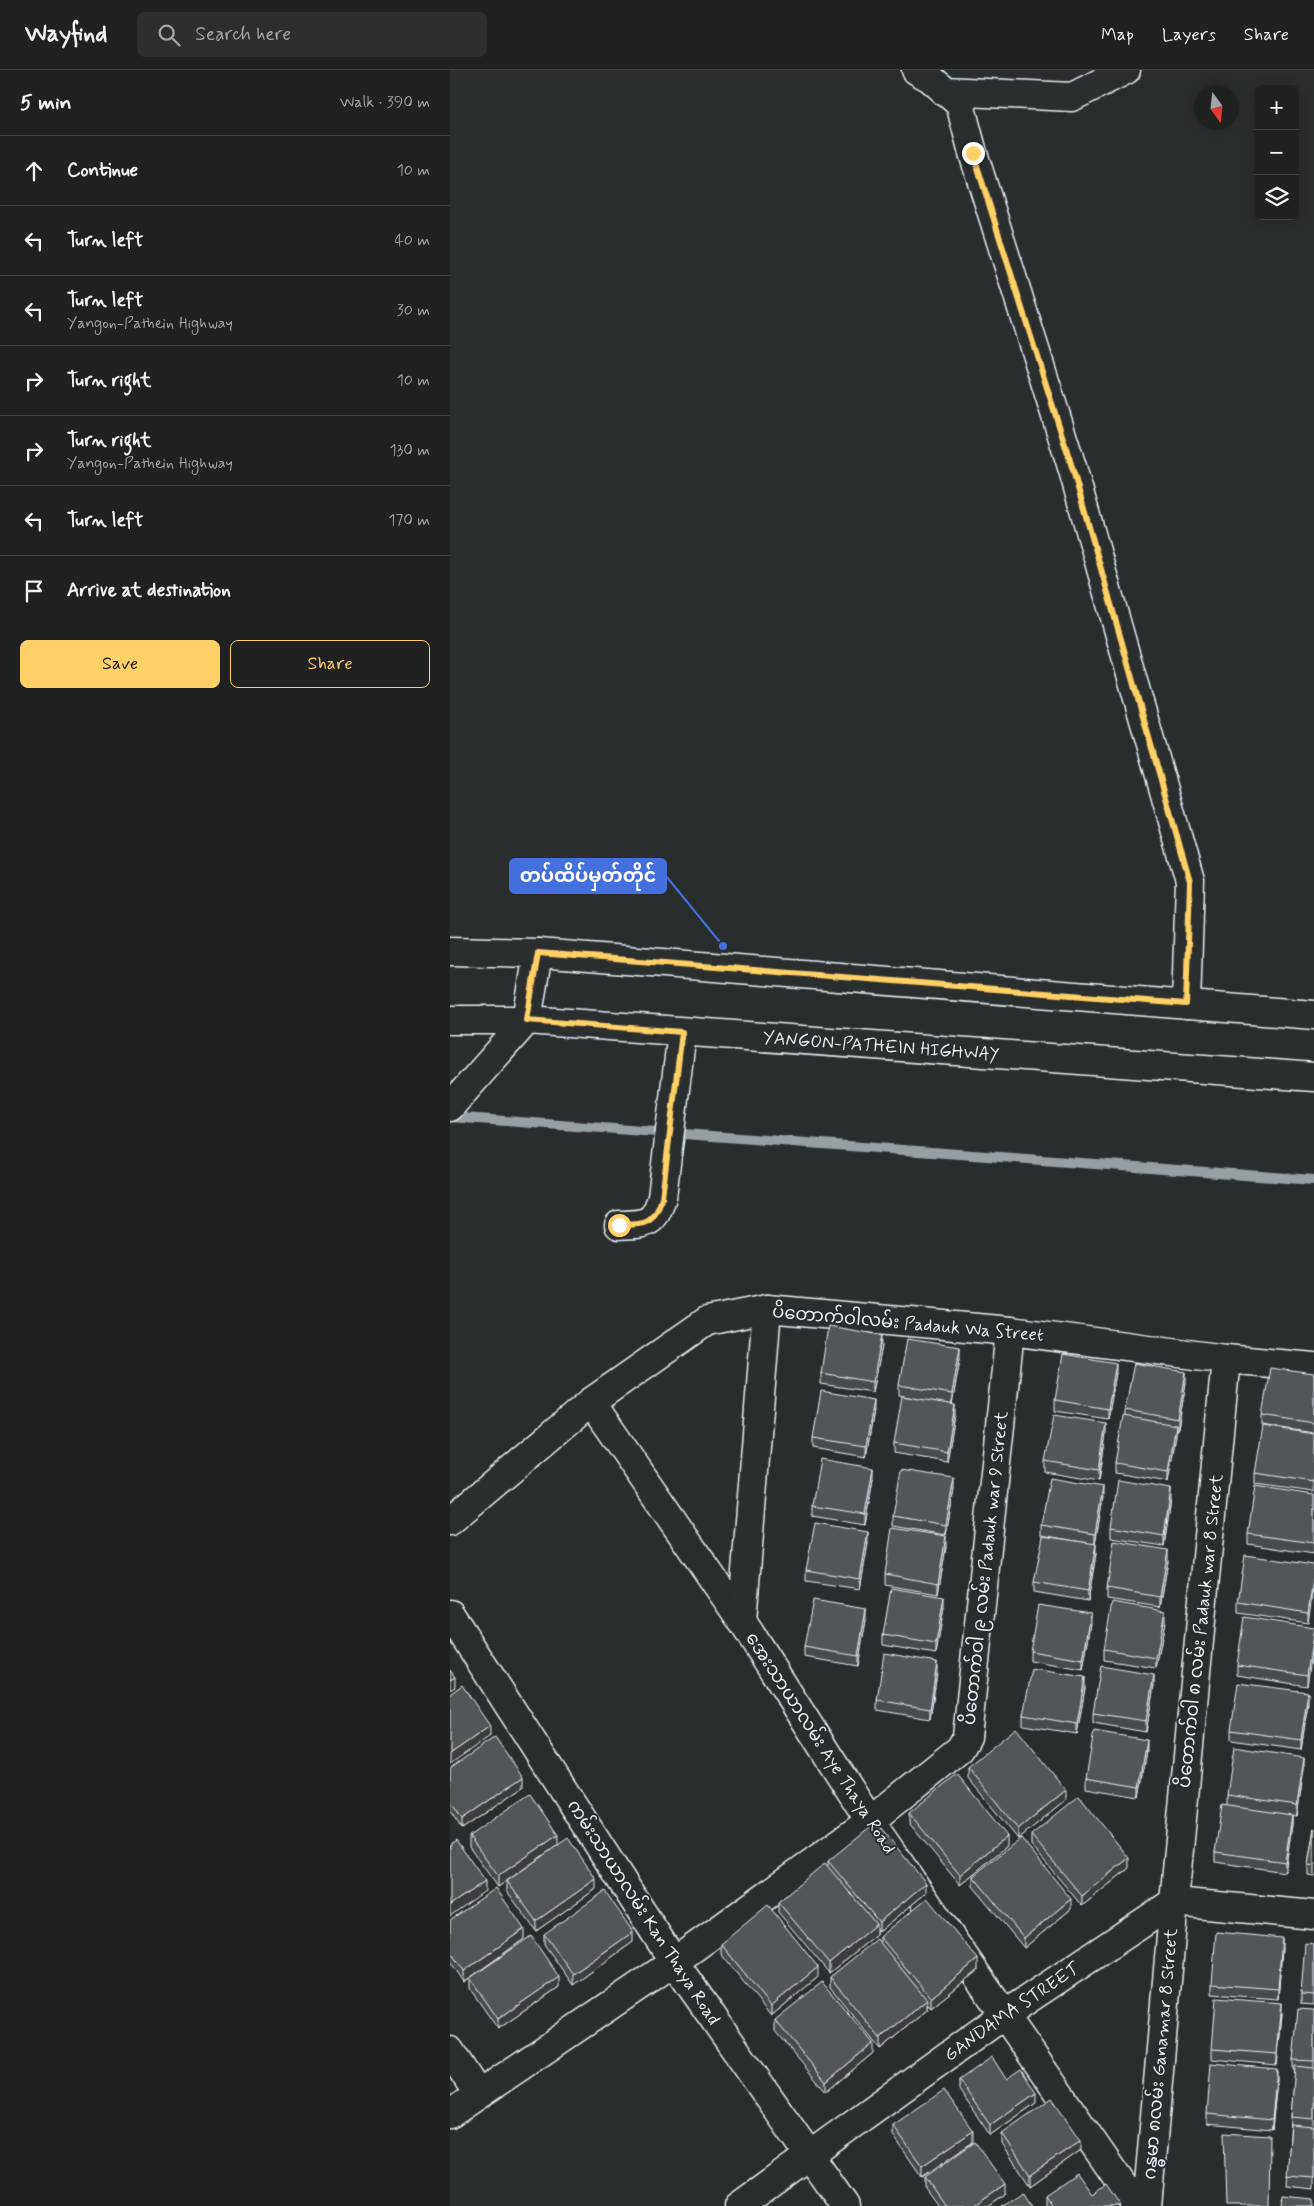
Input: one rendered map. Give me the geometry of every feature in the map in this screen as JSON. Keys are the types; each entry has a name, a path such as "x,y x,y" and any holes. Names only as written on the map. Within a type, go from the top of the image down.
{"street":[{"path":"916,70 930,78 960,104 973,153 1072,467 1190,882 1186,1004"},
{"path":"944,91 1072,97 1126,70"},
{"path":"450,951 538,953 1314,1015"},
{"path":"450,1107 527,1020 538,953"},
{"name":"YANGON-PATHEIN HIGHWAY","path":"450,1020 527,1020 1314,1077"},
{"path":"619,1225 644,1224 658,1213 662,1198 682,1032"},
{"path":"742,1621 768,1309"},
{"name":"ပိတောက်ဝါလမ်း Padauk Wa Street","path":"450,1521 591,1402 707,1321 768,1309 1010,1330 1226,1359 1314,1367"},
{"name":"ပိတောက်ဝါ ၉ လမ်း Padauk war 9 Street","path":"450,2114 674,1962 870,1821 960,1749 968,1737 1010,1330"},
{"name":"ပိတောက်ဝါ ၈ လမ်း Padauk war 8 Street","path":"1174,1902 1226,1359"},
{"name":"အေးသာယာလမ်း Aye Thaya Road","path":"591,1402 742,1621 870,1821 1137,2206"},
{"name":"ကမ်းသာယာလမ်း Kan Thaya Road","path":"450,1614 674,1962 845,2206"},
{"path":"1174,1902 1314,1915"},
{"name":"GANDAMA STREET","path":"739,2206 1004,2015 1174,1902"},
{"name":"ဂန္ဓမာ ၈လမ်း Ganamar 8 Street","path":"1147,2206 1174,1902"},
{"path":"450,2051 478,2094"}],"building":[{"path":"828,1326 882,1335 873,1382 821,1373"},
{"path":"907,1339 960,1347 952,1394 899,1385"},
{"path":"1063,1354 1116,1363 1108,1409 1055,1400"},
{"path":"1134,1363 1186,1372 1178,1419 1125,1410"},
{"path":"1270,1368 1314,1374 1314,1423 1262,1415"},
{"path":"821,1391 874,1400 866,1446 813,1438"},
{"path":"902,1396 955,1405 947,1452 894,1443"},
{"path":"1054,1415 1106,1423 1099,1470 1045,1461"},
{"path":"1123,1416 1176,1425 1168,1472 1115,1463"},
{"path":"1263,1426 1314,1434 1314,1482 1255,1473"},
{"path":"820,1459 873,1468 865,1514 812,1506"},
{"path":"901,1470 954,1478 946,1525 893,1516"},
{"path":"1050,1478 1103,1487 1095,1534 1041,1525"},
{"path":"1118,1480 1171,1489 1164,1536 1111,1527"},
{"path":"1255,1486 1314,1495 1314,1543 1248,1534"},
{"path":"815,1523 868,1532 860,1579 806,1570"},
{"path":"892,1528 946,1536 938,1584 885,1574"},
{"path":"1043,1536 1096,1544 1088,1591 1034,1582"},
{"path":"1114,1541 1168,1550 1160,1597 1107,1588"},
{"path":"1245,1555 1314,1565 1308,1613 1238,1602"},
{"path":"891,1588 944,1597 936,1644 883,1635"},
{"path":"813,1600 866,1609 858,1656 804,1647"},
{"path":"1112,1602 1165,1611 1156,1658 1104,1649"},
{"path":"1038,1605 1091,1613 1083,1660 1030,1651"},
{"path":"1244,1617 1314,1628 1307,1675 1237,1665"},
{"path":"884,1653 937,1662 930,1709 877,1700"},
{"path":"1101,1666 1154,1675 1146,1721 1093,1713"},
{"path":"1032,1669 1085,1677 1077,1724 1023,1715"},
{"path":"450,1670 455,1677 450,1680"},
{"path":"1238,1683 1308,1692 1301,1740 1231,1730"},
{"path":"462,1685 490,1726 450,1754 450,1694"},
{"path":"1016,1728 1066,1790 1018,1829 968,1767"},
{"path":"1094,1731 1147,1740 1139,1787 1086,1778"},
{"path":"495,1737 523,1777 462,1819 450,1801 450,1768"},
{"path":"1234,1747 1304,1758 1297,1805 1227,1795"},
{"path":"957,1774 1007,1836 960,1875 909,1813"},
{"path":"530,1794 558,1835 498,1876 469,1836"},
{"path":"1079,1796 1129,1858 1082,1896 1031,1835"},
{"path":"1222,1805 1292,1815 1285,1862 1215,1852"},
{"path":"876,1822 926,1883 879,1922 828,1861"},
{"path":"1314,1828 1314,1866 1308,1865"},
{"path":"568,1838 596,1879 536,1921 507,1881"},
{"path":"1021,1838 1071,1899 1024,1938 973,1876"},
{"path":"456,1840 485,1881 450,1905 450,1845"},
{"path":"825,1863 876,1924 829,1963 778,1902"},
{"path":"496,1888 524,1929 464,1971 450,1951 450,1920"},
{"path":"605,1891 633,1932 573,1974 544,1934"},
{"path":"927,1898 978,1959 931,1998 880,1937"},
{"path":"768,1905 818,1967 771,2006 721,1944"},
{"path":"1216,1932 1282,1938 1278,1989 1212,1984"},
{"path":"531,1936 559,1977 498,2019 470,1978"},
{"path":"877,1939 927,2000 880,2038 830,1977"},
{"path":"1305,1943 1314,1944 1314,1995 1301,1994"},
{"path":"822,1982 873,2043 826,2082 775,2020"},
{"path":"1216,1998 1282,2003 1277,2054 1212,2049"},
{"path":"1298,2009 1314,2010 1314,2061 1293,2060"},
{"path":"992,2057 1006,2079 1021,2069 1036,2093 990,2125 959,2080"},
{"path":"1211,2063 1277,2069 1272,2120 1207,2114"},
{"path":"1295,2066 1314,2068 1314,2119 1291,2117"},
{"path":"944,2090 973,2131 922,2166 893,2125"},
{"path":"1052,2098 1081,2140 1030,2175 1002,2133"},
{"path":"1291,2125 1314,2127 1314,2178 1287,2176"},
{"path":"1224,2133 1270,2136 1269,2206 1226,2206"},
{"path":"975,2142 1005,2184 973,2206 945,2206 925,2177"},
{"path":"1077,2173 1092,2194 1106,2184 1121,2206 1052,2206 1045,2195"},
{"path":"1023,2192 1032,2206 1002,2206"},
{"path":"1283,2196 1314,2199 1314,2206 1282,2206"}],"waterway":[{"path":"450,1117 1314,1180"}],"place":[{"name":"တပ်ထိပ်မှတ်တိုင်","path":"723,946"}],"route":[{"path":"619,1225 644,1224 658,1213 662,1198 682,1032 527,1020 538,953 1186,1004 1190,882 1072,467 973,153"}]}
